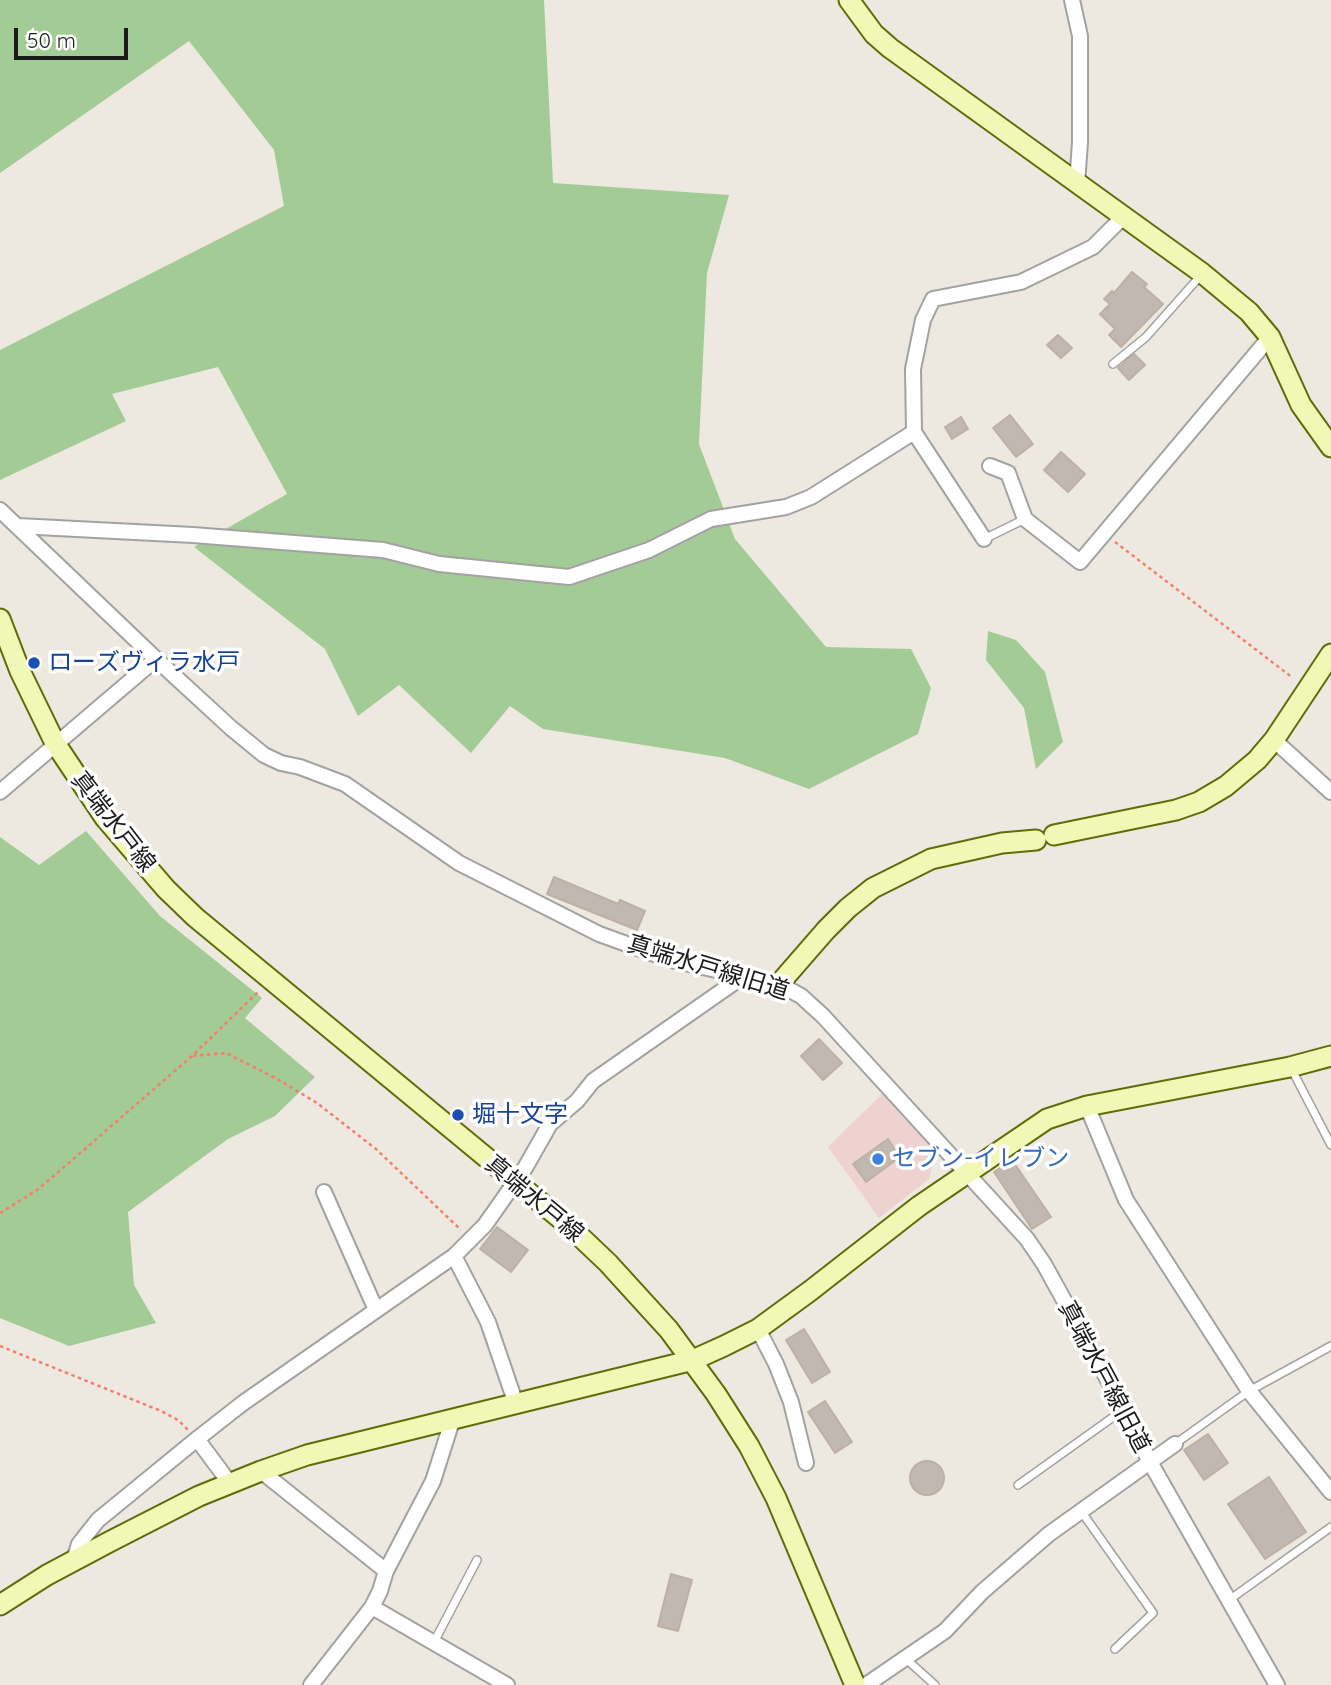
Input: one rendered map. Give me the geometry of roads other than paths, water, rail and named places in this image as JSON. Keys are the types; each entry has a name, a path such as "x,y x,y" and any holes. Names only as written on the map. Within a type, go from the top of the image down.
{"street":[{"path":"849,0 874,34 890,48 1202,273 1250,312 1270,337 1301,405 1331,447"},
{"path":"1072,0 1080,36 1080,142 1077,184"},
{"path":"985,539 914,432 913,369 923,320 933,299 1021,282 1093,247 1123,217"},
{"path":"990,466 1008,473 1025,519 1080,562 1270,337"},
{"path":"18,526 193,535 383,550 439,564 569,578 649,550 710,519 786,507 811,497 914,432"},
{"name":"真端水戸線旧道","path":"0,510 230,728 264,755 345,784 459,863 599,934 671,960 779,984 801,996 823,1016 1027,1239 1044,1264 1150,1462 1277,1685"},
{"name":"真端水戸線","path":"0,619 20,671 55,743 105,818 133,854 195,917 568,1225 656,1314 693,1360 749,1446 776,1498 855,1685"},
{"path":"779,984 848,908 873,888 931,859 1146,817 1199,802 1226,786 1242,774 1274,740 1331,654"},
{"path":"0,792 156,659"},
{"path":"1274,740 1331,792"},
{"path":"74,1560 79,1544 97,1520 243,1403 454,1256 485,1225 525,1168 550,1124 577,1101 593,1081 742,977"},
{"path":"0,1605 74,1560 229,1482 307,1455 693,1360 758,1329 919,1206 1047,1119 1087,1106 1290,1067 1331,1056"},
{"path":"1087,1106 1126,1200 1249,1391 1331,1492"},
{"path":"324,1192 376,1310"},
{"path":"454,1256 488,1322 516,1404"},
{"path":"758,1329 791,1402 807,1463"},
{"path":"311,1685 372,1607 386,1570 433,1481 453,1418"},
{"path":"198,1439 229,1482"},
{"path":"866,1685 945,1631 982,1592 1049,1534 1175,1444"},
{"path":"261,1471 386,1570"},
{"path":"372,1607 506,1685"}],"lane":[{"path":"1113,364 1146,337 1202,273"},
{"path":"985,539 1025,519"},
{"path":"1290,1067 1331,1145"},
{"path":"1175,1444 1249,1391 1331,1346"},
{"path":"1018,1485 1123,1409"},
{"path":"1080,1511 1153,1613 1115,1649"},
{"path":"1228,1600 1331,1527"},
{"path":"434,1643 477,1560"},
{"path":"905,1658 935,1685"}],"place":[{"name":"ローズヴィラ水戸","path":"34,663"},
{"name":"堀十文字","path":"458,1115"},
{"name":"セブン-イレブン","path":"878,1159"}]}
